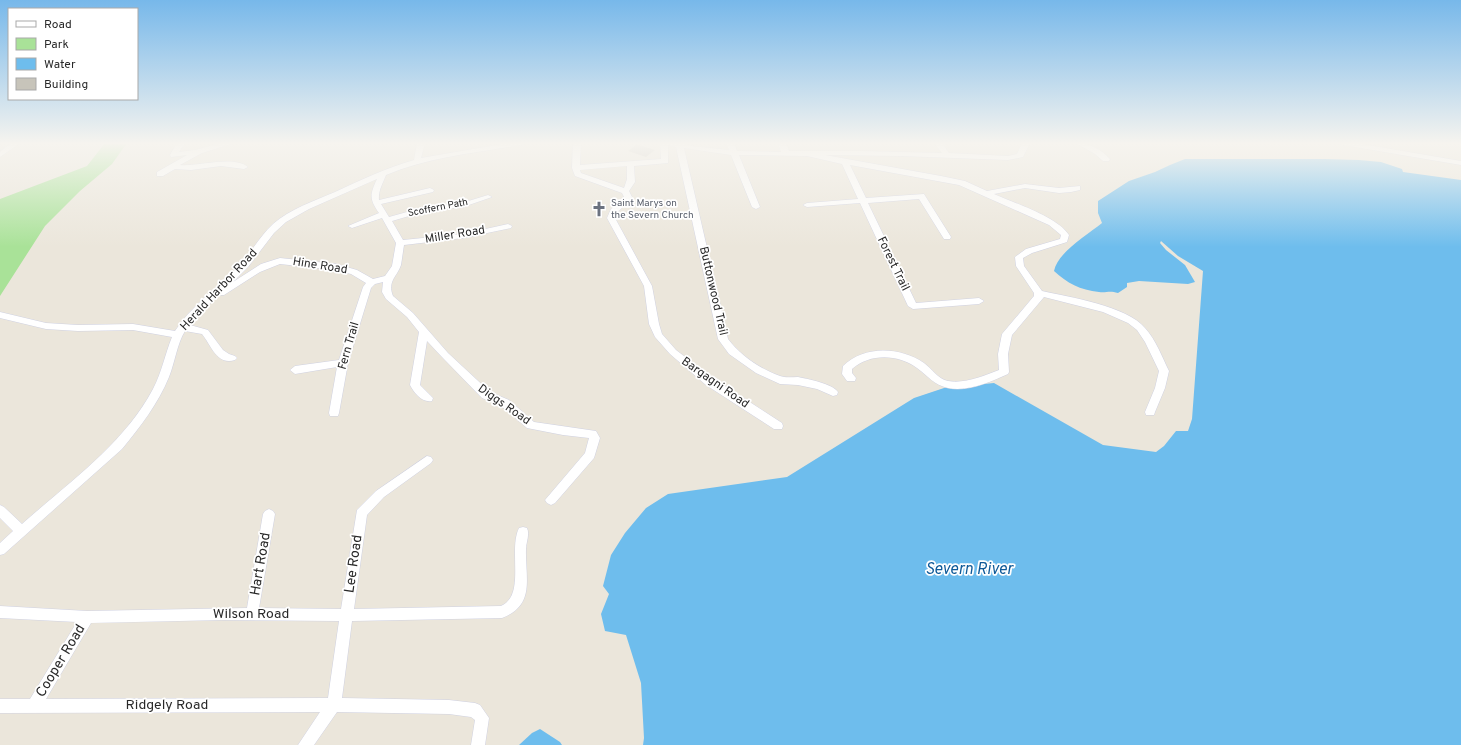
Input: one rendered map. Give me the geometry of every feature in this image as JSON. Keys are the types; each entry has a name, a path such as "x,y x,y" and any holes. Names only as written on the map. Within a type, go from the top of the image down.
{"street":[{"name":"Herald Harbor Road","path":"0,550 118,446 159,387 168,367 174,343 180,331 190,318 214,294 241,270 276,226 288,216 375,178"},
{"path":"372,282 388,278 396,266 400,243 386,217 376,203 374,194 381,178"},
{"path":"586,178 625,191"},
{"name":"Bargagni Road","path":"632,178 631,186 625,191 628,197 614,210 611,218 648,286 654,324 658,335 672,352 710,382 778,426"},
{"name":"Buttonwood Trail","path":"687,178 720,325 726,345 737,356 760,371 780,380 798,380 820,386 833,392"},
{"path":"744,178 756,207"},
{"name":"Forest Trail","path":"852,178 913,306 979,301"},
{"path":"940,178 962,183 987,194 1052,223 1064,233 1064,240 1018,257 1022,269 1039,293 1099,308 1118,315 1141,328 1164,371 1160,388 1150,412"},
{"path":"987,194 1019,186 1062,191 1071,191 1076,188"},
{"path":"352,187 376,189"},
{"path":"376,203 430,190"},
{"path":"807,205 921,196 947,237"},
{"name":"Scoffern Path","path":"352,226 425,209 463,205 488,197"},
{"name":"Miller Road","path":"400,243 463,236 508,226"},
{"name":"Hine Road","path":"214,294 222,293 258,269 272,262 287,261 336,267 354,272 372,282"},
{"name":"Diggs Road","path":"388,278 387,292 389,297 410,315 424,332 486,395 505,403 532,425 550,429 592,434 595,438 590,455 551,500"},
{"name":"Fern Trail","path":"334,413 343,363 367,286 372,282"},
{"path":"851,378 847,374 847,368 854,361 868,355 884,354 900,357 917,363 942,383 973,383 1004,372 1003,354 1007,334 1037,300 1039,293"},
{"path":"0,315 46,326 78,328 133,327 180,331 196,329 204,332 220,354 226,358 232,358"},
{"path":"424,332 415,385 416,389 428,398"},
{"path":"295,370 343,363"},
{"name":"Lee Road","path":"334,705 361,513 380,494 427,460"},
{"path":"0,510 21,531"},
{"name":"Hart Road","path":"252,614 269,514"},
{"name":"Wilson Road","path":"0,612 87,617 502,612 508,610 516,602 520,592 520,549 523,532"},
{"name":"Cooper Road","path":"34,705 87,617"},
{"path":"305,745 334,705"},
{"name":"Ridgely Road","path":"0,706 449,706 475,710 482,718 478,745"}],"green space":[{"path":"56,178 96,178 80,191 45,226 0,296 0,199"}],"water":[{"name":"Severn River","path":"1138,178 1445,178 1461,180 1461,745 643,745 644,738 641,683 626,635 605,631 601,614 609,594 603,586 611,555 625,533 646,508 668,494 787,477 914,398 944,388 994,383 1103,445 1156,452 1164,446 1176,431 1188,431 1192,419 1203,271 1178,256 1161,241 1160,243 1166,250 1185,265 1195,282 1188,284 1139,281 1127,283 1127,287 1118,293 1099,292 1086,290 1074,285 1054,271 1061,257 1067,251 1081,238 1102,223 1098,213 1098,201 1129,181"},
{"path":"540,729 560,742 562,745 519,745 532,733"}],"place":[{"name":"Saint Marys on the Severn Church","path":"599,209"}]}
